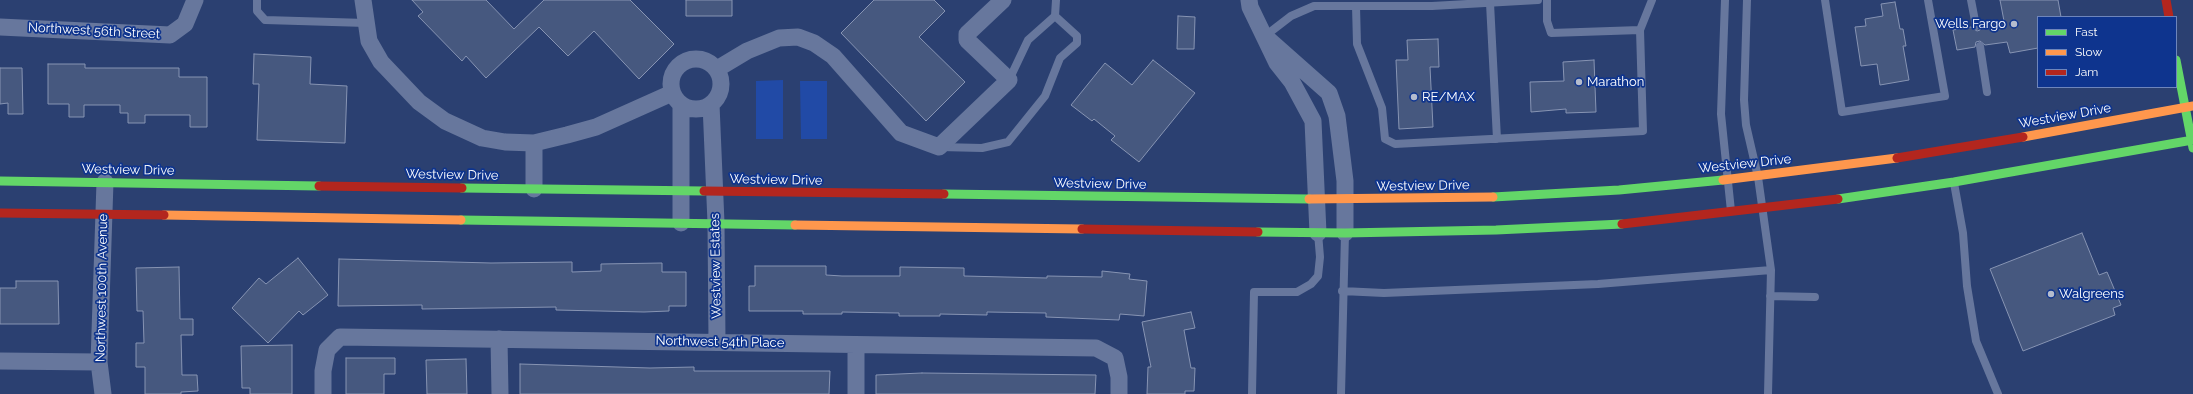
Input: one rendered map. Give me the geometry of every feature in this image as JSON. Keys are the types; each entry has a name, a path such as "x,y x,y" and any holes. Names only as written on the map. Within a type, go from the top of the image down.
{"street":[{"name":"Northwest 56th Street","path":"0,27 170,35 185,24 195,0"},
{"path":"364,0 369,41 381,62 419,102 445,122 482,138 505,142 534,143 596,127 677,99 696,109 711,104 720,92 720,76 716,69 704,60 696,58 684,62 675,69 671,77 677,99 680,222"},
{"path":"716,69 748,51 779,38 798,37 814,43 833,56 901,133 939,147 1009,80 967,40 967,34 1003,0"},
{"path":"1249,0 1250,8 1277,63 1292,82 1314,121 1318,233"},
{"path":"2166,0 2169,16"},
{"path":"1265,36 1329,93 1337,116 1345,181 1345,233"},
{"path":"0,213 680,222 1318,233 1496,230 1588,225 1763,209 1954,182 2192,142 2189,107 2177,64"},
{"name":"Westview Estates","path":"711,104 716,223 717,341"},
{"name":"Westview Drive","path":"0,181 1316,200 1521,197 1758,177 1935,153 2189,107"},
{"path":"534,143 534,189"},
{"name":"Northwest 100th Avenue","path":"102,394 99,362 105,182"},
{"name":"Northwest 54th Place","path":"323,394 323,371 327,350 340,337 717,341 856,346 1096,348 1115,358 1119,377 1119,394"},
{"path":"499,339 500,394"},
{"path":"856,346 856,394"},
{"path":"0,361 99,362"}],"lane":[{"path":"257,0 257,11 259,16 265,20 366,23"},
{"path":"1009,80 1028,40 1055,16 1056,0"},
{"path":"1265,36 1291,16 1304,9 1314,6 1432,6 1538,0"},
{"path":"1547,0 1546,21 1551,33 1640,30"},
{"path":"1356,6 1357,44 1382,108 1385,138 1395,144 1643,132 1640,30 1652,0"},
{"path":"1725,0 1721,114 1732,212"},
{"path":"1747,0 1744,100 1746,125 1758,177 1771,270 1768,394"},
{"path":"1825,0 1842,112 1945,96 1928,0"},
{"path":"1971,0 1976,26"},
{"path":"1490,3 1497,139"},
{"path":"939,147 982,148 1008,142 1013,137 1045,96 1060,58 1078,43 1077,36 1055,16"},
{"path":"1980,46 1987,92"},
{"path":"1954,182 1964,232 1967,286 1976,341 1998,394"},
{"path":"1252,394 1254,292 1297,292 1311,284 1318,276 1320,257 1318,233"},
{"path":"1341,394 1342,291 1345,233"},
{"path":"1342,291 1384,292 1598,284 1771,270"},
{"path":"1770,296 1815,297"}],"shaded area":[{"path":"783,80 783,139 756,139 756,81"},
{"path":"800,81 827,81 827,139 801,139"}],"building":[{"path":"412,0 486,0 514,29 544,0 630,0 674,44 639,79 594,31 568,56 539,27 486,78 466,56 462,61 418,16 423,12"},
{"path":"686,0 732,0 732,16 686,16"},
{"path":"874,0 934,0 945,11 919,37 965,82 926,121 841,33"},
{"name":"Wells Fargo","path":"2000,0 2058,0 2061,16 2037,16 2037,48 2010,53 2007,42 1985,45 1980,41 1976,42 1975,47 1957,50 1953,30 1971,27 1977,31 1980,30 1981,25 2004,21"},
{"path":"1895,2 1900,29 1903,29 1906,46 1903,46 1909,80 1880,85 1877,64 1861,66 1855,27 1866,26 1865,19 1883,16 1881,4"},
{"path":"1178,16 1195,17 1194,49 1177,49"},
{"name":"RE/MAX","path":"1438,39 1439,67 1430,67 1433,127 1399,129 1396,60 1408,60 1407,40"},
{"path":"254,54 311,57 310,84 347,86 345,143 257,140 259,84 253,84"},
{"path":"1153,60 1195,93 1139,162 1111,140 1115,136 1094,119 1092,121 1071,105 1105,63 1132,85"},
{"name":"Marathon","path":"1594,60 1596,112 1566,113 1566,109 1531,112 1530,82 1564,81 1563,62"},
{"path":"48,64 85,64 85,68 179,68 179,77 207,77 207,127 190,127 190,115 145,115 145,123 128,123 128,113 120,113 120,105 84,105 84,117 69,117 69,104 48,104"},
{"path":"0,68 22,68 23,114 8,114 8,103 0,104"},
{"name":"Walgreens","path":"2082,233 2099,275 2107,272 2121,305 2113,308 2115,315 2023,351 1990,269"},
{"path":"298,258 328,295 303,315 299,311 268,343 232,308 259,278 266,284"},
{"path":"339,259 491,263 572,262 572,272 601,271 601,264 662,263 662,272 686,272 686,306 669,306 669,311 644,312 556,310 556,307 422,309 422,305 338,306"},
{"path":"755,266 826,266 826,275 842,276 900,276 900,267 964,268 964,276 1047,278 1047,276 1102,277 1102,271 1130,274 1129,279 1147,281 1144,316 1120,314 1119,320 1046,317 1046,313 987,312 987,315 940,314 940,316 899,316 899,313 842,312 842,314 803,314 803,311 749,311 749,286 755,286"},
{"path":"179,267 180,319 193,319 193,335 181,335 182,375 197,375 198,391 181,392 181,394 145,394 145,367 136,367 136,343 144,343 143,311 137,311 136,268"},
{"path":"16,281 58,281 59,324 0,324 0,288 16,288"},
{"path":"1191,312 1195,328 1184,330 1191,368 1195,368 1194,391 1185,391 1185,394 1147,394 1148,367 1151,367 1142,322"},
{"path":"292,345 292,394 250,394 250,388 242,388 241,346"},
{"path":"346,358 395,358 395,374 384,374 384,394 346,394"},
{"path":"466,359 467,394 427,394 426,360"},
{"path":"520,364 650,368 694,367 694,371 830,371 829,394 520,394"},
{"path":"922,373 1096,375 1095,394 876,394 876,375"}],"traffic: fast":[{"path":"2177,65 2193,148"},
{"path":"1838,199 1954,182 2193,140"},
{"path":"1493,197 1619,190 1723,180"},
{"path":"0,181 319,186"},
{"path":"462,188 704,191"},
{"path":"944,194 1309,199"},
{"path":"461,220 795,225"},
{"path":"1258,232 1345,233 1496,230 1622,224"}],"traffic: slow":[{"path":"2023,137 2193,106"},
{"path":"1723,180 1897,158"},
{"path":"1309,199 1493,197"},
{"path":"164,215 461,220"},
{"path":"795,225 1082,229"}],"traffic: jam":[{"path":"2166,0 2169,16"},
{"path":"1897,158 2023,137"},
{"path":"319,186 462,188"},
{"path":"704,191 944,194"},
{"path":"1622,224 1838,199"},
{"path":"0,213 164,215"},
{"path":"1082,229 1258,232"}],"place":[{"name":"Wells Fargo","path":"2014,24"},
{"name":"Marathon","path":"1579,82"},
{"name":"RE/MAX","path":"1414,97"},
{"name":"Walgreens","path":"2051,294"}]}
